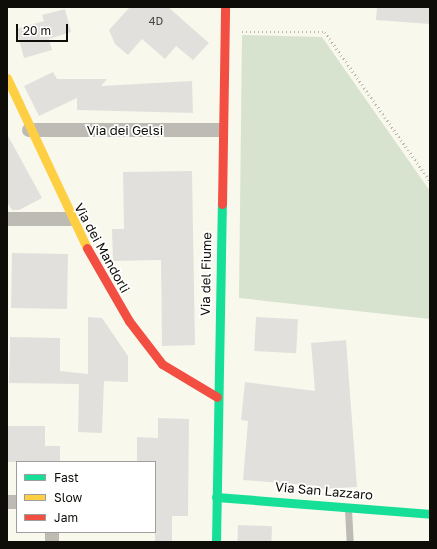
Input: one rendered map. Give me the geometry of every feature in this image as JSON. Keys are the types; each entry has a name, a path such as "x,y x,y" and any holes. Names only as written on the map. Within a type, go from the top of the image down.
{"street":[{"name":"Via del Fiume","path":"216,542 221,130 225,7"},
{"name":"Via dei Mandorli","path":"7,78 29,130 71,219 129,321 162,364 217,397"},
{"name":"Via dei Gelsi","path":"29,130 221,130"},
{"path":"7,219 71,219"},
{"name":"Via San Lazzaro","path":"216,496 430,514"}],"lane":[{"path":"348,507 350,542"}],"path":[{"path":"224,31 325,32 430,181"}],"green space":[{"path":"242,35 322,37 430,191 430,319 239,298"}],"building":[{"path":"130,7 168,7 209,43 193,60 176,46 165,59 142,39 128,55 115,44 109,30"},
{"path":"377,7 430,7 430,24 376,20"},
{"path":"65,9 71,32 49,39 52,50 24,58 16,29 44,21 42,15"},
{"path":"53,72 57,79 107,79 101,86 192,81 193,113 77,110 77,98 39,116 24,86"},
{"path":"7,134 42,198 19,210 12,210 7,202"},
{"path":"192,171 195,345 162,346 161,260 113,261 112,229 124,229 123,172"},
{"path":"12,253 68,254 67,309 11,308"},
{"path":"88,317 102,318 128,356 128,382 104,381 102,433 78,432 79,384 9,383 10,337 60,338 60,371 88,374"},
{"path":"256,317 298,319 296,353 254,351"},
{"path":"346,340 357,487 319,489 319,486 243,480 248,421 241,420 245,382 315,391 311,343"},
{"path":"158,418 189,419 188,516 172,516 172,542 155,542 156,461 137,461 137,437 158,438"},
{"path":"7,426 45,426 45,446 60,446 60,461 7,462"},
{"path":"238,525 272,526 271,542 237,542"}],"traffic: fast":[{"path":"216,542 222,204"},
{"path":"216,497 430,514"}],"traffic: slow":[{"path":"7,78 87,248"}],"traffic: jam":[{"path":"222,204 225,7"},
{"path":"87,248 129,321 162,364 217,397"}]}
